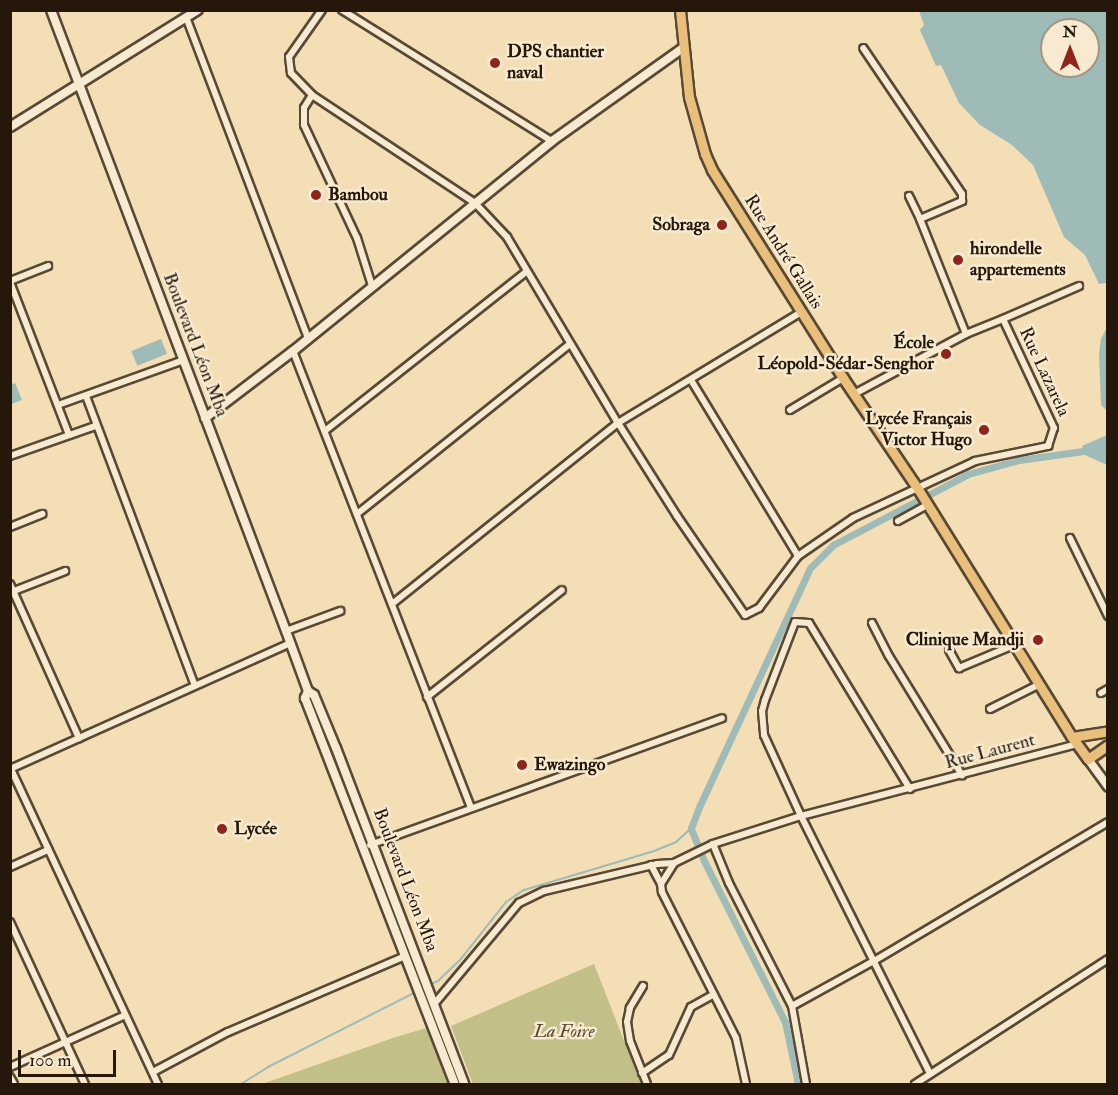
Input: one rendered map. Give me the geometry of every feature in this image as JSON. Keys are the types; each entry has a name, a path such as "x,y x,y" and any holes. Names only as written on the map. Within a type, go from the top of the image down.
{"main road":[{"name":"Rue André Gallais","path":"680,10 682,48 689,97 705,154 712,170 843,378 917,488 1038,685 1088,759"},
{"path":"1075,741 1107,731"},
{"path":"1088,759 1107,745"}],"street":[{"name":"Boulevard Léon Mba","path":"51,10 81,83 308,691 314,695 435,1003 464,1084"},
{"path":"10,127 198,10"},
{"path":"322,10 289,57 291,74 312,95 475,202 507,237 569,345 618,423 677,516 745,615 759,608 798,556 854,518 917,488"},
{"path":"342,10 552,141"},
{"path":"186,18 308,338"},
{"path":"205,418 293,351 552,141 682,48"},
{"path":"863,48 962,194 962,201 920,219"},
{"path":"312,95 304,108 304,125 357,238 372,286"},
{"path":"909,196 966,334"},
{"path":"48,266 10,282 69,435"},
{"path":"326,430 526,272"},
{"path":"1003,319 1078,286"},
{"path":"392,604 618,423 801,312"},
{"name":"Rue Lazarela","path":"854,394 966,334 1003,319 1054,428 1052,441 1048,446 975,461 917,488"},
{"path":"357,514 569,345"},
{"path":"293,351 326,430 471,808"},
{"path":"58,405 184,360"},
{"path":"790,410 843,378"},
{"path":"691,380 798,556"},
{"path":"86,396 95,426 194,684"},
{"path":"10,456 95,426"},
{"path":"898,521 926,503"},
{"path":"10,527 42,514"},
{"path":"1070,538 1107,616"},
{"path":"14,591 65,571"},
{"path":"10,584 79,738"},
{"path":"427,697 562,590"},
{"path":"286,631 340,610"},
{"path":"910,789 809,623 795,622 765,700 762,717 764,735 801,816 930,1074"},
{"path":"872,623 889,656 962,775"},
{"path":"158,1084 11,768 194,684 290,643"},
{"path":"949,650 959,668 1014,645"},
{"path":"990,709 1038,685"},
{"path":"1101,693 1107,689"},
{"name":"Boulevard Léon Mba","path":"308,691 305,698 454,1084"},
{"path":"363,848 722,718"},
{"name":"Rue Laurent","path":"435,1003 519,903 544,891 651,865 674,862 710,846 801,816 962,775 1075,741"},
{"path":"1088,759 1107,787"},
{"path":"792,1006 874,961 1107,822"},
{"path":"710,846 792,1006 806,1084"},
{"path":"10,867 48,850"},
{"path":"661,884 674,862"},
{"path":"651,865 661,884 662,892 736,1038 746,1084"},
{"path":"10,922 86,1084"},
{"path":"153,1072 228,1032 405,956"},
{"path":"915,1084 1107,959"},
{"path":"643,986 630,1008 627,1022 630,1041 647,1084"},
{"path":"642,1073 669,1055 691,1007 714,994"},
{"path":"10,1067 125,1015"},
{"path":"10,1077 14,1084"}],"green space":[{"name":"La Foire","path":"594,964 641,1084 473,1084 451,1026"},
{"path":"426,1028 448,1084 262,1084 393,1038"}],"water":[{"path":"919,11 1107,11 1107,285 1106,283 1099,284 1085,255 1064,237 1033,165 1012,145 980,125 959,103 941,65 936,66 920,30 924,25"},
{"path":"1107,327 1107,411 1101,405 1099,353 1101,339"},
{"path":"161,339 167,354 137,366 131,351"},
{"path":"15,383 22,400 11,404 11,385"},
{"path":"1107,435 1107,465 1085,455 1082,446"}],"waterway":[{"path":"798,1084 785,1022 704,861 691,828 700,805 810,568 833,545 968,474 1019,460 1083,451"},
{"path":"429,985 438,981 460,960 506,902 524,890 654,851 676,842 691,828"},
{"path":"241,1084 268,1067 416,992"}],"place":[{"name":"DPS chantier naval","path":"495,63"},
{"name":"Bambou","path":"316,195"},
{"name":"Sobraga","path":"722,225"},
{"name":"hirondelle appartements","path":"958,260"},
{"name":"École Léopold-Sédar-Senghor","path":"946,354"},
{"name":"Lycée Français Victor Hugo","path":"984,430"},
{"name":"Clinique Mandji","path":"1038,640"},
{"name":"Ewazingo","path":"522,765"},
{"name":"Lycée","path":"222,829"}]}
